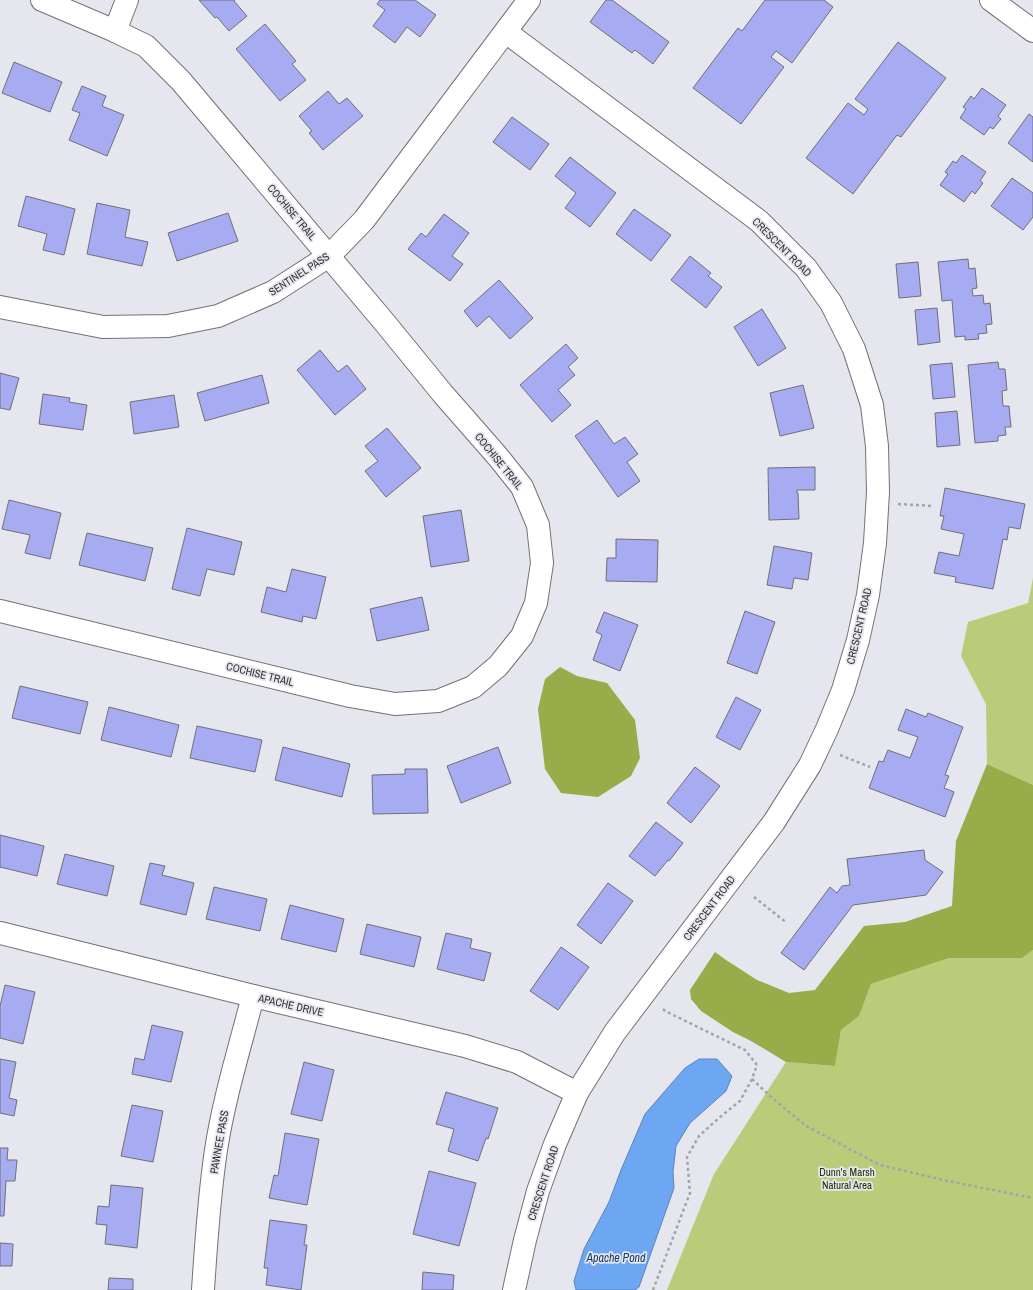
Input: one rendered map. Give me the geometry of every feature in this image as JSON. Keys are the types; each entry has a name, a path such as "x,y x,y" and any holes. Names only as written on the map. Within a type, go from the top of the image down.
{"street":[{"name":"COCHISE TRAIL","path":"0,611 342,694 395,704 438,701 473,687 498,666 522,636 536,603 542,563 538,525 522,487 181,81 146,46 42,0"},
{"path":"115,31 127,0"},
{"name":"SENTINEL PASS","path":"0,307 103,327 168,326 218,316 273,292 329,256 364,220 506,32 528,0"},
{"path":"991,0 1033,31"},
{"name":"CRESCENT ROAD","path":"506,32 759,221 806,268 830,303 854,349 872,405 877,446 878,504 868,595 858,640 843,690 810,765 774,822 615,1032 577,1093 555,1144 538,1191 514,1290"},
{"name":"APACHE DRIVE","path":"0,933 253,996 464,1046 517,1062 577,1093"},
{"name":"PAWNEE PASS","path":"203,1290 208,1216 216,1150 230,1086 253,996"}],"path":[{"path":"878,504 933,506"},
{"path":"818,747 870,767"},
{"path":"754,897 787,923"},
{"path":"643,995 667,1012 745,1050 757,1064 752,1079 740,1101 720,1116 699,1136 687,1158 690,1193 653,1290"},
{"path":"752,1079 806,1126 880,1165 948,1181 1033,1198"}],"green space":[{"path":"1033,578 1033,785 987,764 986,704 961,656 968,622 1028,603"},
{"path":"560,667 577,676 607,683 635,720 640,758 631,776 598,797 561,793 545,769 538,709 545,679"},
{"path":"987,764 1033,785 1033,950 1022,958 949,958 871,984 859,1016 841,1030 835,1066 786,1062 733,1032 701,1011 691,999 690,990 715,952 757,980 789,993 815,990 864,926 905,922 952,906 956,841"},
{"name":"Dunn's Marsh Natural Area","path":"1033,950 1033,1290 667,1290 714,1174 786,1062 835,1066 841,1030 859,1016 871,984 949,958 1022,958"}],"water":[{"name":"Apache Pond","path":"699,1059 717,1059 732,1076 726,1091 690,1123 676,1146 673,1172 674,1188 639,1287 635,1290 576,1290 574,1281 584,1249 609,1202 645,1114 685,1068"}],"building":[{"path":"199,0 235,0 234,1 247,16 229,31"},
{"path":"380,0 415,0 436,15 420,37 407,27 395,43 373,26 385,10 377,4"},
{"path":"606,0 612,0 669,42 653,64 635,50 632,53 590,22"},
{"path":"765,0 824,0 833,7 792,63 776,51 771,57 784,67 741,124 693,88 738,28 742,31"},
{"path":"265,24 296,61 292,64 306,80 280,101 236,49"},
{"path":"898,42 946,78 901,137 897,135 853,194 806,158 848,103 864,115 868,109 855,99"},
{"path":"14,62 62,82 50,112 2,93"},
{"path":"82,86 106,96 102,106 124,115 107,156 69,140 80,113 72,110"},
{"path":"982,88 1006,105 998,116 1001,119 993,129 990,127 984,135 960,118 966,109 963,107 971,96 974,99"},
{"path":"328,91 339,104 347,98 363,116 323,150 309,133 312,131 299,116"},
{"path":"1029,114 1033,117 1033,162 1008,143"},
{"path":"512,117 549,144 530,170 493,142"},
{"path":"962,155 986,172 980,181 983,183 975,194 972,191 964,202 940,185 948,174 945,172 953,161 956,163"},
{"path":"570,157 616,193 590,227 565,208 576,193 555,176"},
{"path":"1012,178 1033,193 1033,217 1023,230 991,206"},
{"path":"26,196 75,209 64,255 43,250 47,234 18,226"},
{"path":"97,203 130,210 125,237 148,242 142,266 87,254"},
{"path":"634,209 671,235 651,261 616,234"},
{"path":"228,213 238,241 177,261 168,233"},
{"path":"444,214 469,233 452,256 463,264 450,281 408,249 421,233 426,237"},
{"path":"690,256 711,273 708,276 722,287 706,308 671,280"},
{"path":"968,259 969,269 975,268 977,288 972,289 973,296 983,295 984,304 990,303 992,324 986,325 987,333 978,334 979,339 965,340 965,336 955,337 952,300 942,301 938,262"},
{"path":"918,262 921,296 899,298 896,264"},
{"path":"499,280 533,318 510,339 489,316 477,327 464,311"},
{"path":"937,308 940,342 918,345 915,310"},
{"path":"762,309 786,348 758,366 734,327"},
{"path":"566,344 578,358 568,367 575,375 558,390 571,405 552,422 520,385"},
{"path":"320,350 338,372 347,365 366,389 335,415 297,370"},
{"path":"998,362 999,369 1005,369 1007,390 1002,391 1003,406 1009,406 1011,427 1005,427 1006,435 998,436 998,441 975,443 968,365"},
{"path":"952,363 955,397 933,399 930,365"},
{"path":"0,373 19,378 10,410 0,408"},
{"path":"262,375 269,403 205,421 197,393"},
{"path":"803,385 814,428 780,436 770,393"},
{"path":"43,394 70,398 69,402 87,405 83,430 39,424"},
{"path":"174,395 179,427 134,434 130,402"},
{"path":"957,411 960,445 937,447 935,413"},
{"path":"597,420 614,444 625,437 638,454 627,462 640,481 618,497 575,436"},
{"path":"387,428 421,468 386,497 365,471 378,461 365,446"},
{"path":"815,467 815,490 797,490 799,519 769,520 768,468"},
{"path":"945,488 1025,504 1020,529 1009,527 1007,540 1003,539 993,589 955,582 956,577 934,573 939,552 959,556 964,534 941,529 944,516 940,516"},
{"path":"9,500 61,513 50,559 25,553 30,535 2,529"},
{"path":"461,510 469,561 431,567 423,516"},
{"path":"187,528 242,542 234,575 207,569 200,596 172,589"},
{"path":"87,533 153,548 145,581 79,565"},
{"path":"616,539 658,540 657,582 606,581 607,558 616,558"},
{"path":"774,546 812,553 808,580 794,578 792,589 767,585"},
{"path":"292,569 326,577 316,619 303,616 302,622 261,612 267,587 286,592"},
{"path":"422,597 429,630 377,641 370,609"},
{"path":"745,611 775,622 757,674 727,663"},
{"path":"604,612 638,625 620,671 593,660 602,635 596,632"},
{"path":"20,686 88,702 80,734 12,718"},
{"path":"736,697 761,710 740,750 716,737"},
{"path":"109,707 179,725 171,757 101,740"},
{"path":"906,709 926,717 928,713 963,727 945,775 949,776 944,788 954,792 945,817 869,788 879,761 883,762 888,750 910,758 918,737 898,730"},
{"path":"197,726 262,740 255,772 190,758"},
{"path":"283,747 350,764 342,797 275,780"},
{"path":"498,747 511,783 461,803 447,766"},
{"path":"695,767 720,786 691,823 667,803"},
{"path":"405,769 427,769 428,813 373,814 372,775 405,774"},
{"path":"656,822 683,843 655,876 629,856"},
{"path":"0,835 44,846 37,876 0,867"},
{"path":"924,850 925,860 943,872 926,895 853,905 804,970 781,953 830,887 837,893 842,886 850,885 847,859"},
{"path":"65,854 114,866 107,896 57,884"},
{"path":"150,863 165,866 162,875 194,883 186,915 140,904"},
{"path":"608,883 633,901 601,944 577,925"},
{"path":"214,887 267,899 260,931 206,919"},
{"path":"290,905 344,919 336,952 281,939"},
{"path":"367,924 421,937 414,967 360,954"},
{"path":"446,933 472,939 470,948 491,953 484,981 437,969"},
{"path":"561,947 589,967 558,1010 530,991"},
{"path":"5,985 35,992 23,1044 0,1038 0,1006"},
{"path":"152,1025 183,1032 171,1082 132,1074 135,1058 144,1060"},
{"path":"0,1059 16,1062 9,1098 17,1100 14,1116 0,1113"},
{"path":"304,1062 334,1070 322,1121 291,1114"},
{"path":"446,1092 498,1108 488,1139 486,1138 478,1161 448,1151 454,1129 436,1124"},
{"path":"132,1105 163,1111 153,1162 121,1156"},
{"path":"285,1133 319,1139 307,1205 269,1198 274,1175 278,1176"},
{"path":"0,1148 8,1148 7,1160 17,1160 15,1181 6,1181 4,1216 0,1216"},
{"path":"429,1171 476,1183 459,1246 413,1234"},
{"path":"111,1185 143,1188 137,1248 105,1244 107,1225 96,1224 98,1206 109,1207"},
{"path":"270,1220 307,1225 304,1245 307,1245 301,1290 266,1285 268,1268 264,1268"},
{"path":"0,1243 13,1244 12,1266 0,1266"},
{"path":"423,1272 454,1275 453,1290 422,1290"},
{"path":"109,1278 133,1279 133,1290 108,1290"}]}
